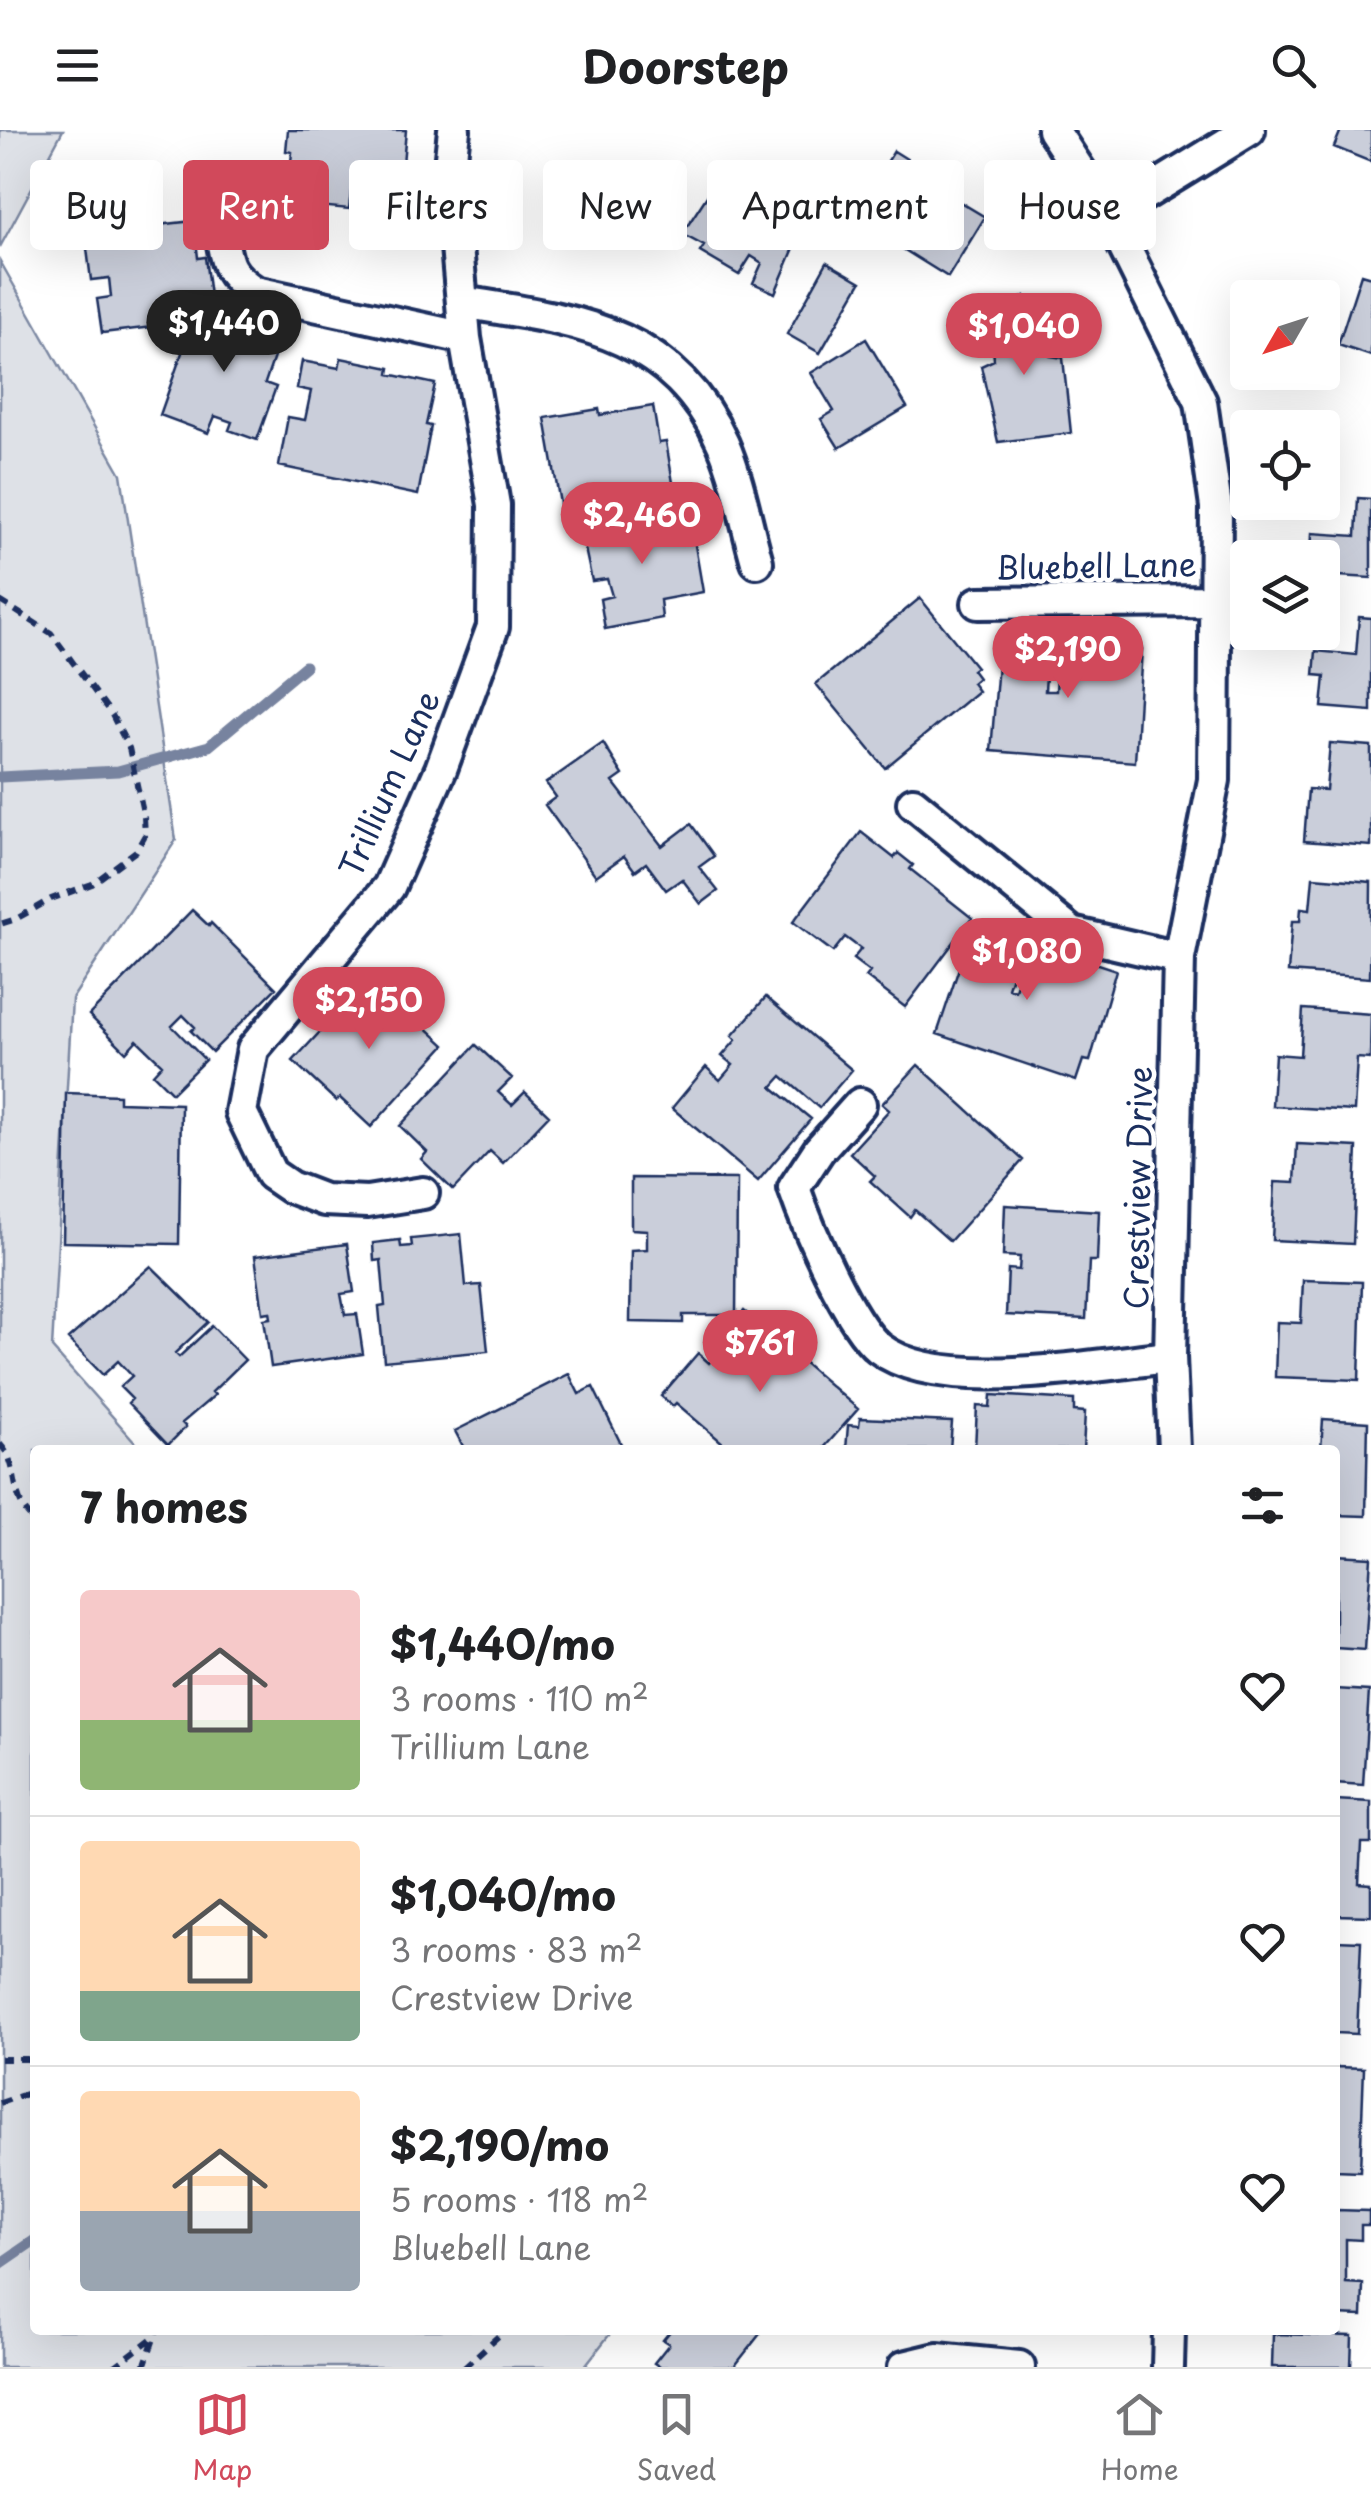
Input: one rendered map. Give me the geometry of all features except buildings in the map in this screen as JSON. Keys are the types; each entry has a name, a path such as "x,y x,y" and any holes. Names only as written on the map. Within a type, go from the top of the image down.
{"street":[{"name":"Trillium Lane","path":"423,1193 367,1202 324,1200 290,1188 270,1174 241,1112 253,1049 389,887 442,769 492,627 494,505 465,338 450,166 454,130"},
{"name":"Crestview Drive","path":"1052,130 1072,160"},
{"path":"1156,187 1249,130"},
{"path":"224,250 234,279 255,292 465,338"},
{"name":"Crestview Drive","path":"1126,250 1201,402 1216,507 1214,780 1180,958 1170,1357 1174,1445"},
{"path":"462,302 574,321 610,332 667,368 706,412 724,446 757,562"},
{"name":"Bluebell Lane","path":"978,603 1215,601"},
{"path":"913,803 1072,934 1180,958"},
{"path":"860,1104 820,1150 794,1188 855,1322 879,1348 906,1364 991,1375 1170,1357"},
{"path":"1168,2367 1169,2335"},
{"path":"904,2367 937,2359 1019,2367"}],"path":[{"path":"0,602 51,633 112,715 129,748 145,835 136,851 92,884 0,924"},
{"path":"0,1444 12,1464 16,1496 30,1516"},
{"path":"0,2059 30,2059"},
{"path":"0,2103 30,2092"},
{"path":"114,2367 154,2335"},
{"path":"144,2367 155,2335"},
{"path":"464,2367 500,2335"}],"shaded area":[{"path":"0,130 63,130 47,160 30,160 30,191 0,247"},
{"path":"0,261 121,474 176,840 72,999 52,1348 138,1445 30,1445 30,2335 609,2335 584,2367 0,2367"}],"waterway":[{"path":"0,777 118,771 209,746 305,666"},
{"path":"0,2264 30,2243"}]}
